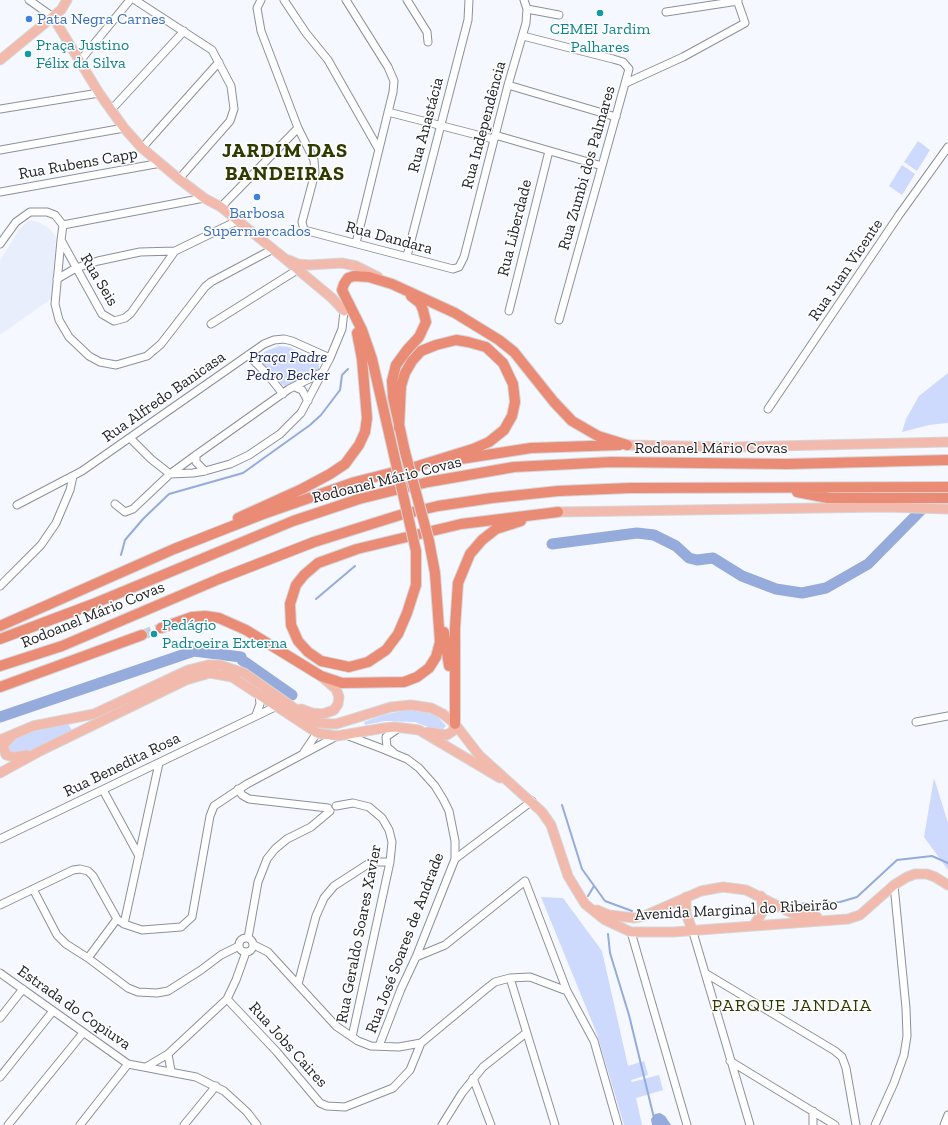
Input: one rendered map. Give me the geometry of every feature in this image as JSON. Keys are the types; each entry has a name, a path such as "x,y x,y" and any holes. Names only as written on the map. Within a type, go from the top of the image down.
{"highway":[{"path":"558,512 461,524 357,549 318,563 304,575 296,585 290,604 291,625 298,641 308,652 321,661 349,667 368,662 386,650 398,634 408,613 416,584 416,550 394,455 368,346 342,290 348,278 360,275 392,284 455,312 500,340 514,352 554,402 572,421 598,436 627,445"},
{"path":"392,284 420,303 426,322 419,337 396,365 392,381 393,398 405,452 429,541 454,693"},
{"path":"344,311 357,334 368,346"},
{"path":"174,549 243,515 302,489 345,464 359,446 365,432 368,418 362,359 357,334 357,322"},
{"path":"0,626 174,549 263,514 354,482 418,466 473,449 489,442 504,430 512,416 515,402 513,384 503,363 486,347 456,340 436,344 421,351 412,361 405,373 401,386 399,428"},
{"path":"418,466 531,448 627,445"},
{"name":"Rodoanel Mário Covas","path":"0,639 93,604 293,521 359,499 434,480 514,467 611,462 787,464 948,460"},
{"name":"Rodoanel Mário Covas","path":"0,666 62,646 219,579 314,542 400,515 438,506 513,495 558,491 638,488 948,486"},
{"path":"788,488 805,494 828,498 948,498"},
{"path":"455,724 454,693 458,582 470,554 482,540 496,529 558,512"},
{"path":"161,628 192,617 205,616 219,618 246,630 321,676 342,683 386,683 411,680 429,668 436,657 440,642 435,573"},
{"path":"0,687 142,635"}],"main road":[{"path":"0,60 61,10 67,0"},
{"path":"53,17 98,93 124,128 142,148 204,198 221,207 332,298 344,311"},
{"path":"284,258 304,264 342,263 356,266 392,284"},
{"path":"627,445 734,447 948,442"},
{"path":"558,512 885,507 948,509"},
{"path":"0,621 29,613"},
{"name":"Avenida Marginal do Ribeirão","path":"0,740 20,730 33,726 94,714 177,674 208,665 229,668 244,673 311,720 318,723 336,724 391,707 411,705 431,708 442,714 455,724 479,755 532,801 551,825 568,876 585,904 605,920 631,932 673,932 692,929 848,919 860,915 894,885 915,874 936,877 948,885"},
{"name":"Avenida Marginal do Ribeirão","path":"0,773 40,751 186,680 201,675 218,674 232,677 260,694 317,733 342,736 384,728 400,727 419,730 512,784"},
{"path":"288,704 312,713 323,714 334,710 338,704 339,697 336,690 321,676"},
{"path":"419,730 437,735 447,735 453,731 455,724"},
{"name":"Avenida Marginal do Ribeirão","path":"20,730 4,744 6,755 14,757 40,751"},
{"name":"Avenida Marginal do Ribeirão","path":"585,904 609,915 635,918 644,916 701,891 724,887 746,890 762,896 792,913 807,916 848,919"},
{"path":"754,925 763,911 762,896"},
{"path":"686,897 686,914 692,929"}],"street":[{"path":"29,0 53,17"},
{"path":"79,62 130,0"},
{"path":"135,0 212,50 231,86 234,98 234,109 230,121 179,179"},
{"path":"221,207 298,128 260,24 257,8 261,0"},
{"path":"284,0 306,33 328,60 378,148"},
{"path":"346,0 392,74 394,81 393,92 378,148 356,243"},
{"path":"408,0 427,32 428,42"},
{"name":"Rua Anastácia","path":"407,256 468,20 469,0"},
{"name":"Rua Independência","path":"464,257 494,137 526,23 527,9 524,0"},
{"path":"666,12 737,1"},
{"name":"Rua Zumbi dos Palmares","path":"559,320 626,83 683,57 745,23 737,1"},
{"path":"527,9 559,15"},
{"path":"111,110 184,31"},
{"path":"522,36 623,62 629,68 626,83"},
{"path":"142,148 219,62"},
{"path":"508,85 616,117"},
{"path":"0,109 98,93"},
{"path":"388,112 440,126 494,137 602,166"},
{"path":"0,150 124,128"},
{"name":"Rua Dandara","path":"298,128 312,155 315,166 315,173 303,212 302,226 308,232 407,256 453,269 459,267 464,257"},
{"name":"Rua Juan Vicente","path":"768,409 899,215 948,147"},
{"name":"Rua Liberdade","path":"509,311 549,151"},
{"name":"Rua Rubens Capp","path":"0,192 161,163"},
{"path":"63,225 204,198"},
{"path":"0,244 16,222 30,212 47,212 55,215 63,225 57,279 55,304 56,312 69,337 89,356 100,362 116,365 147,356 162,344 205,287 273,249"},
{"path":"57,279 76,268 98,261 140,252 175,251 237,221"},
{"name":"Rua Seis","path":"61,240 102,314 114,322 125,318 131,313 175,251"},
{"path":"211,324 297,270"},
{"path":"130,438 151,459 170,474 205,471 240,460 264,445 295,420 308,401 330,358 342,329 344,311"},
{"name":"Rua Alfredo Banicasa","path":"17,505 73,476 264,344 279,338 292,340 330,358"},
{"path":"248,355 268,375 283,394"},
{"path":"115,504 125,512 129,511 148,496 170,474 196,455 283,394 321,373"},
{"path":"295,387 302,390 308,401"},
{"path":"196,455 196,462 205,471"},
{"path":"0,586 41,546 56,523 67,497 73,476"},
{"path":"256,715 260,704 260,694"},
{"name":"Rua Benedita Rosa","path":"0,839 277,706"},
{"path":"916,722 948,716"},
{"path":"394,754 388,747 386,737 400,727"},
{"path":"304,753 317,733"},
{"path":"0,905 73,870 80,869 88,871 100,887 117,919 124,924 142,930 169,929 181,926 192,917 210,816 214,806 238,789 304,753 342,736"},
{"name":"Rua José Soares de Andrade","path":"342,736 394,754 419,768 435,786 450,817 453,828 455,859 416,958 401,989 380,1046"},
{"path":"124,924 159,762"},
{"path":"238,789 242,795 249,799 329,810"},
{"path":"103,790 139,856"},
{"path":"455,859 532,801"},
{"name":"Rua Geraldo Soares Xavier","path":"329,810 332,804 336,806 362,804 369,807 382,818 389,830 392,842 390,862 352,1037"},
{"path":"248,938 258,882 267,859 286,839 311,827 329,810"},
{"path":"298,984 316,916 324,898 334,886 368,864 375,862 390,862"},
{"path":"416,958 445,945 525,881 567,991 594,1040 618,1125"},
{"path":"875,1125 894,1083 904,1055 907,1036 906,1008 894,885"},
{"path":"33,889 57,935 66,944 88,958 128,988 138,992 157,993 177,987 221,954 239,946"},
{"path":"88,958 117,919"},
{"path":"692,929 750,1125"},
{"path":"631,932 687,1125"},
{"path":"239,946 241,939 248,938 252,940 254,945 268,952 336,1026 365,1044 399,1047 422,1043 495,982 510,978 530,977 567,991"},
{"path":"146,1067 168,1054 227,998 236,980 246,952 252,949 254,945"},
{"path":"239,946 241,950 246,952"},
{"name":"Estrada do Copiuva","path":"0,973 128,1064 172,1071 196,1077 216,1086 224,1091 247,1112 256,1125"},
{"path":"705,974 835,1051 842,1057 846,1068 856,1125"},
{"path":"510,978 555,1125"},
{"path":"0,1018 23,989"},
{"name":"Rua Jobs Caires","path":"227,998 320,1103 327,1106 345,1107 393,1088 410,1070 422,1043"},
{"path":"0,1077 52,1011"},
{"path":"8,1125 83,1033"},
{"path":"442,1125 473,1078 496,1056 526,1033"},
{"path":"168,1054 172,1071"},
{"path":"730,1061 835,1125"},
{"path":"80,1125 128,1064"},
{"path":"473,1078 491,1125"},
{"path":"184,1125 216,1086"},
{"path":"813,1111 814,1125"},
{"path":"944,1125 948,1115"}],"shaded area":[{"path":"29,220 38,222 49,228 56,237 51,299 0,335 0,261 18,231"},
{"path":"660,1113 665,1116 671,1125 652,1125 651,1119 655,1114"}],"green space":[{"path":"918,141 930,150 917,171 904,162"},
{"path":"902,165 915,174 902,195 889,186"},
{"name":"Praça Padre Pedro Becker","path":"279,346 289,347 319,362 319,369 314,374 298,381 285,386 281,384 258,357 266,351"},
{"path":"948,373 948,423 929,425 902,432 906,419 919,396"},
{"path":"409,710 429,713 438,717 446,726 442,730 436,730 415,722 385,721 365,725 364,722 386,714"},
{"path":"68,724 72,730 44,745 31,750 11,753 7,750 7,745 25,733"},
{"path":"934,778 948,823 948,870 924,837"},
{"path":"541,897 563,898 602,951 628,1066 644,1061 648,1075 631,1080 632,1082 659,1075 663,1090 636,1098 642,1125 624,1125 597,1034"}],"waterway":[{"path":"121,555 125,540 143,519 169,494 243,473 310,425 321,415 340,390 342,375 348,369"},
{"path":"552,544 637,533 654,535 676,546 689,558 697,560 713,558 742,576 776,589 802,593 826,588 868,564 939,492"},
{"path":"316,599 355,566"},
{"path":"0,717 194,651 241,657 242,660 292,695"},
{"path":"562,805 582,869 605,901 632,911"},
{"path":"793,904 840,902 857,897 897,860 932,856 948,863"},
{"path":"588,896 594,886"},
{"path":"608,934 610,953 629,1015 654,1118"}],"tunnel":[{"path":"142,635 161,628"}],"place":[{"name":"CEMEI Jardim Palhares","path":"600,13"},
{"name":"Pata Negra Carnes","path":"29,19"},
{"name":"Praça Justino Félix da Silva","path":"28,54"},
{"name":"Barbosa Supermercados","path":"257,197"},
{"name":"Pedágio Padroeira Externa","path":"154,634"}],"district":[{"name":"JARDIM DAS BANDEIRAS","path":"285,162"},
{"name":"PARQUE JANDAIA","path":"792,1006"}]}
